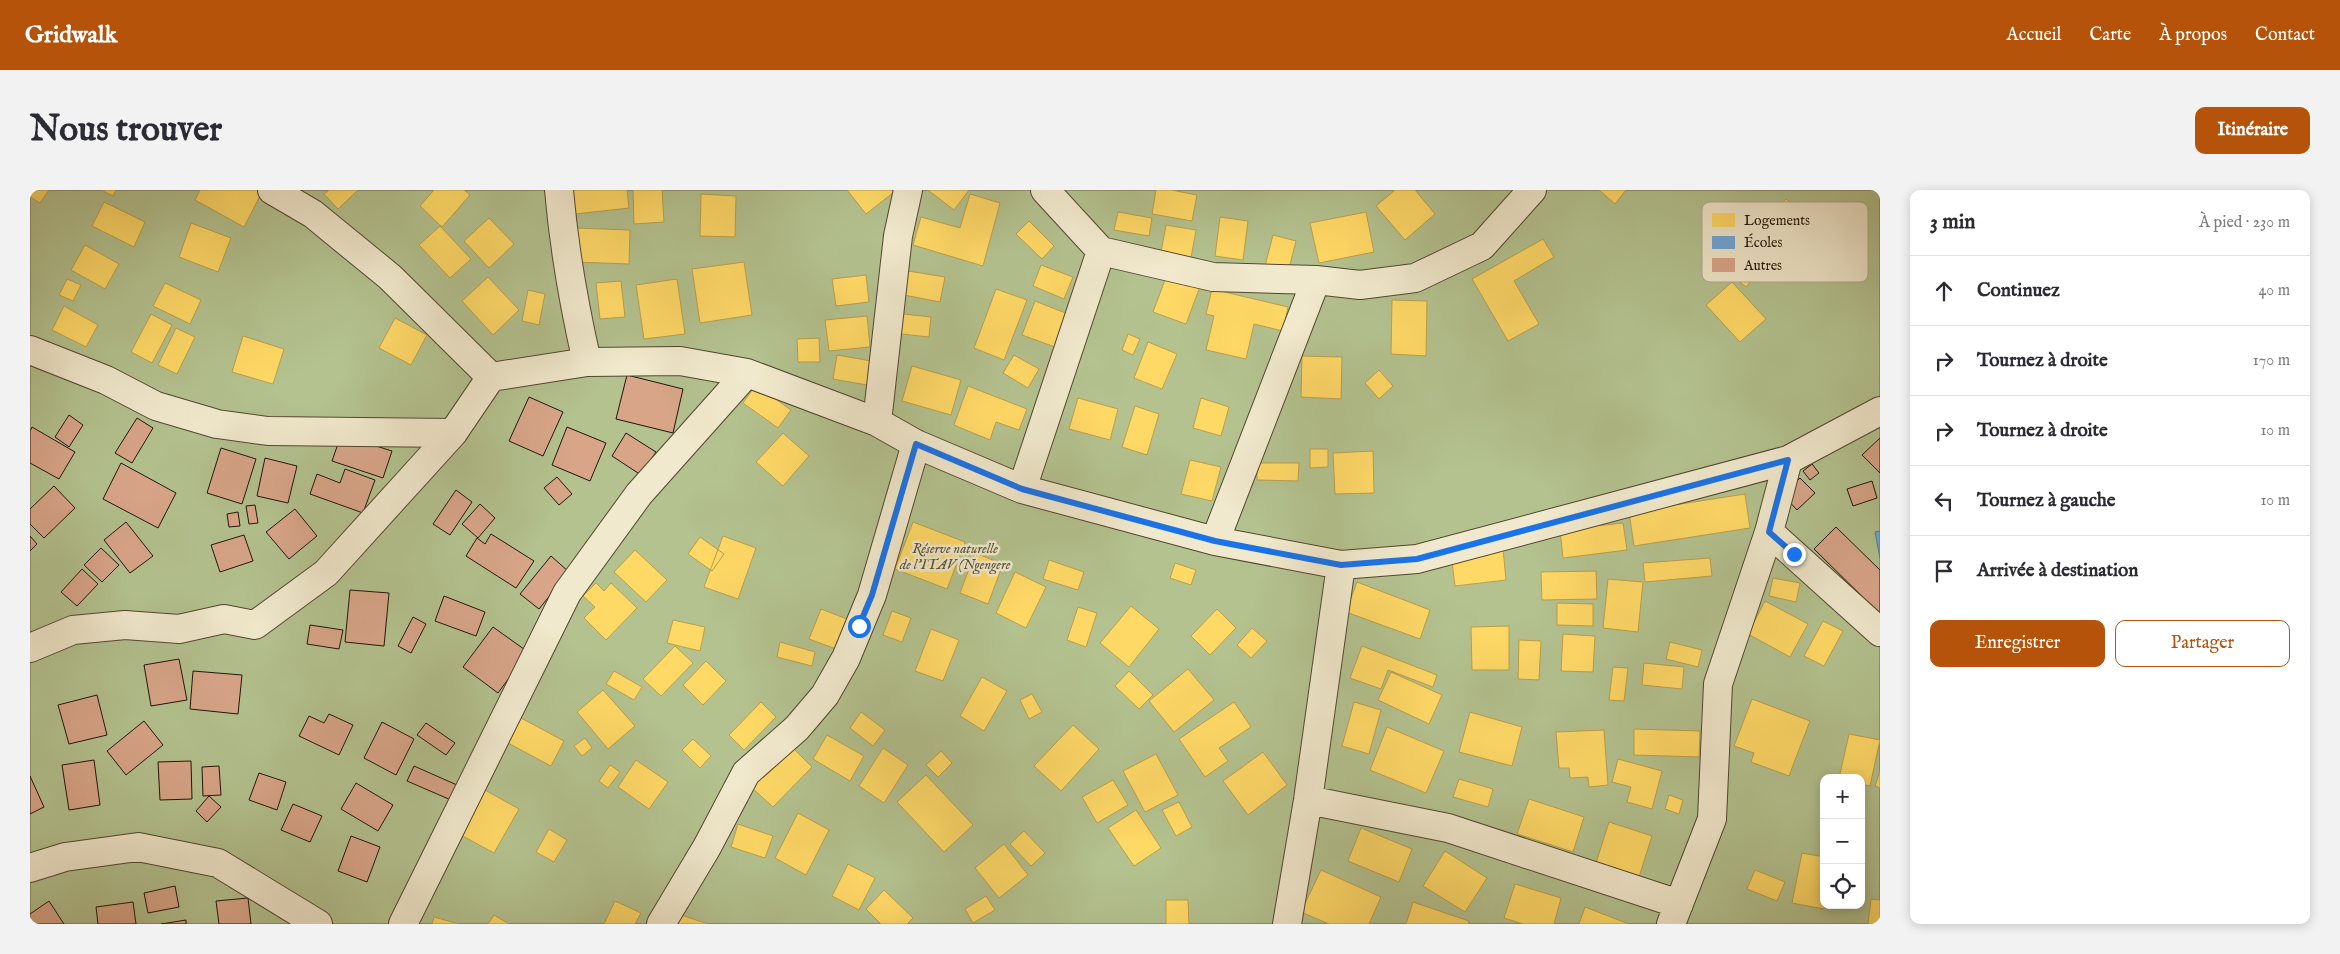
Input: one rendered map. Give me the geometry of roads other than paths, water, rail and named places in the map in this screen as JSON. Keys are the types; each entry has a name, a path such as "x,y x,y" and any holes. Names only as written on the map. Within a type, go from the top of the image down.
{"street":[{"path":"272,190 314,214 390,277 491,377"},
{"path":"559,190 563,232 575,309 587,362"},
{"path":"877,422 898,236 908,190"},
{"path":"1045,190 1101,251 1213,277 1316,280 1360,285 1415,278 1482,246 1532,190"},
{"path":"1022,489 1101,251"},
{"path":"1215,541 1316,280"},
{"path":"30,350 106,380 156,406 216,424 268,431 453,434"},
{"path":"30,648 72,630 124,625 179,629 224,619 255,625 326,573 453,434 491,377 587,362 680,362 747,373 877,422 916,444 1022,489 1215,541 1341,565 1417,559 1788,460 1880,411"},
{"path":"403,924 567,593 639,494 747,373"},
{"path":"661,924 707,847 746,773 798,728 825,695 846,658 872,595 916,444"},
{"path":"1308,800 1448,828 1675,914 1712,819 1718,684 1769,532 1788,460"},
{"path":"1769,532 1880,632"},
{"path":"1287,924 1308,800 1341,565"},
{"path":"30,868 65,857 138,847 218,862 318,924"}],"park label":[{"name":"Réserve naturelle de l'ITAV (Ngengere","path":"955,558"}]}
